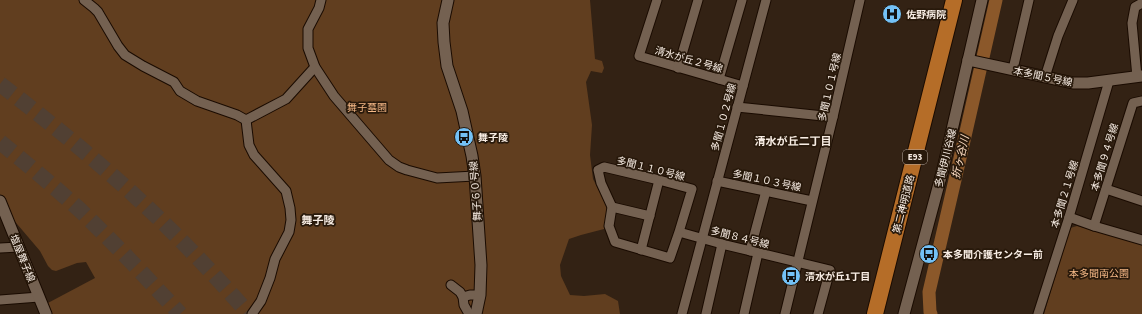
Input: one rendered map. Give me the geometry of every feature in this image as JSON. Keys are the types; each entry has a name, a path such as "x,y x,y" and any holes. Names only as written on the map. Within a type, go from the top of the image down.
{"highway":[{"name":"第二神明道路","path":"864,314 943,0"},
{"name":"第二神明道路","path":"875,314 954,0"}],"street":[{"path":"84,0 98,12 125,55 174,82 180,91 197,101 237,115 246,120"},
{"path":"321,0 319,8 308,29 308,48 315,67 334,96 388,160 399,167 437,178 475,176"},
{"name":"舞子６０号線","path":"448,0 443,23 446,60 462,111 475,176 481,265 480,295 476,314"},
{"name":"清水が丘２号線","path":"656,0 639,56 743,86"},
{"path":"678,68 698,0"},
{"path":"719,79 742,0"},
{"name":"多聞１０２号線","path":"702,239 766,0"},
{"name":"多聞１０１号線","path":"797,262 860,0"},
{"name":"多聞伊川谷線","path":"904,314 972,61 982,0"},
{"path":"1013,69 1029,0"},
{"path":"1045,77 1058,36 1073,0"},
{"path":"1140,76 1132,23 1135,7 1142,4"},
{"name":"本多聞５号線","path":"972,61 1073,83 1088,83 1140,76"},
{"path":"246,120 286,98 315,67"},
{"name":"本多聞２１号線","path":"1038,314 1069,217 1109,80"},
{"name":"本多聞９４号線","path":"1094,226 1132,103 1142,101"},
{"path":"737,107 833,117"},
{"path":"246,120 249,145 254,155 286,191 291,220 289,232 275,259 270,278 261,301 252,314"},
{"name":"多聞１１０号線","path":"612,207 601,183 598,170 604,168 692,189 679,232"},
{"path":"641,250 659,180"},
{"name":"多聞１０３号線","path":"717,181 812,201"},
{"path":"1106,189 1142,201"},
{"path":"744,314 766,191"},
{"name":"塩屋舞子線","path":"0,201 46,314"},
{"path":"650,216 612,207 609,226 615,242 670,258 679,232 702,239"},
{"path":"1069,217 1142,240"},
{"name":"多聞８４号線","path":"682,314 702,239 830,270 818,314"},
{"path":"706,314 722,244"},
{"path":"0,248 19,247"},
{"path":"785,314 797,262"},
{"path":"451,285 460,292 469,314"},
{"path":"463,297 480,295"},
{"path":"0,300 39,297"}],"green space":[{"name":"舞子墓園","path":"0,0 590,0 595,59 602,61 604,68 602,73 591,71 586,82 592,125 590,155 593,179 608,208 604,229 569,239 560,265 561,276 570,295 584,296 605,294 618,301 620,314 50,314 46,304 95,278 86,262 77,263 56,271 52,270 48,266 40,251 6,211 0,195"},
{"name":"本多聞南公園","path":"1077,226 1142,243 1142,314 1044,314 1070,228"}],"waterway":[{"name":"折ヶ谷川","path":"931,314 929,292 996,0"}],"tunnel":[{"path":"0,84 44,118 133,194 217,278 249,314"},
{"path":"0,142 81,211 180,314"}],"place":[{"name":"佐野病院","path":"892,14"},
{"name":"舞子陵","path":"464,137"},
{"name":"本多聞介護センター前","path":"929,254"},
{"name":"清水が丘1丁目","path":"791,276"}],"district":[{"name":"清水が丘二丁目","path":"793,141"},
{"name":"舞子陵","path":"318,220"}]}
